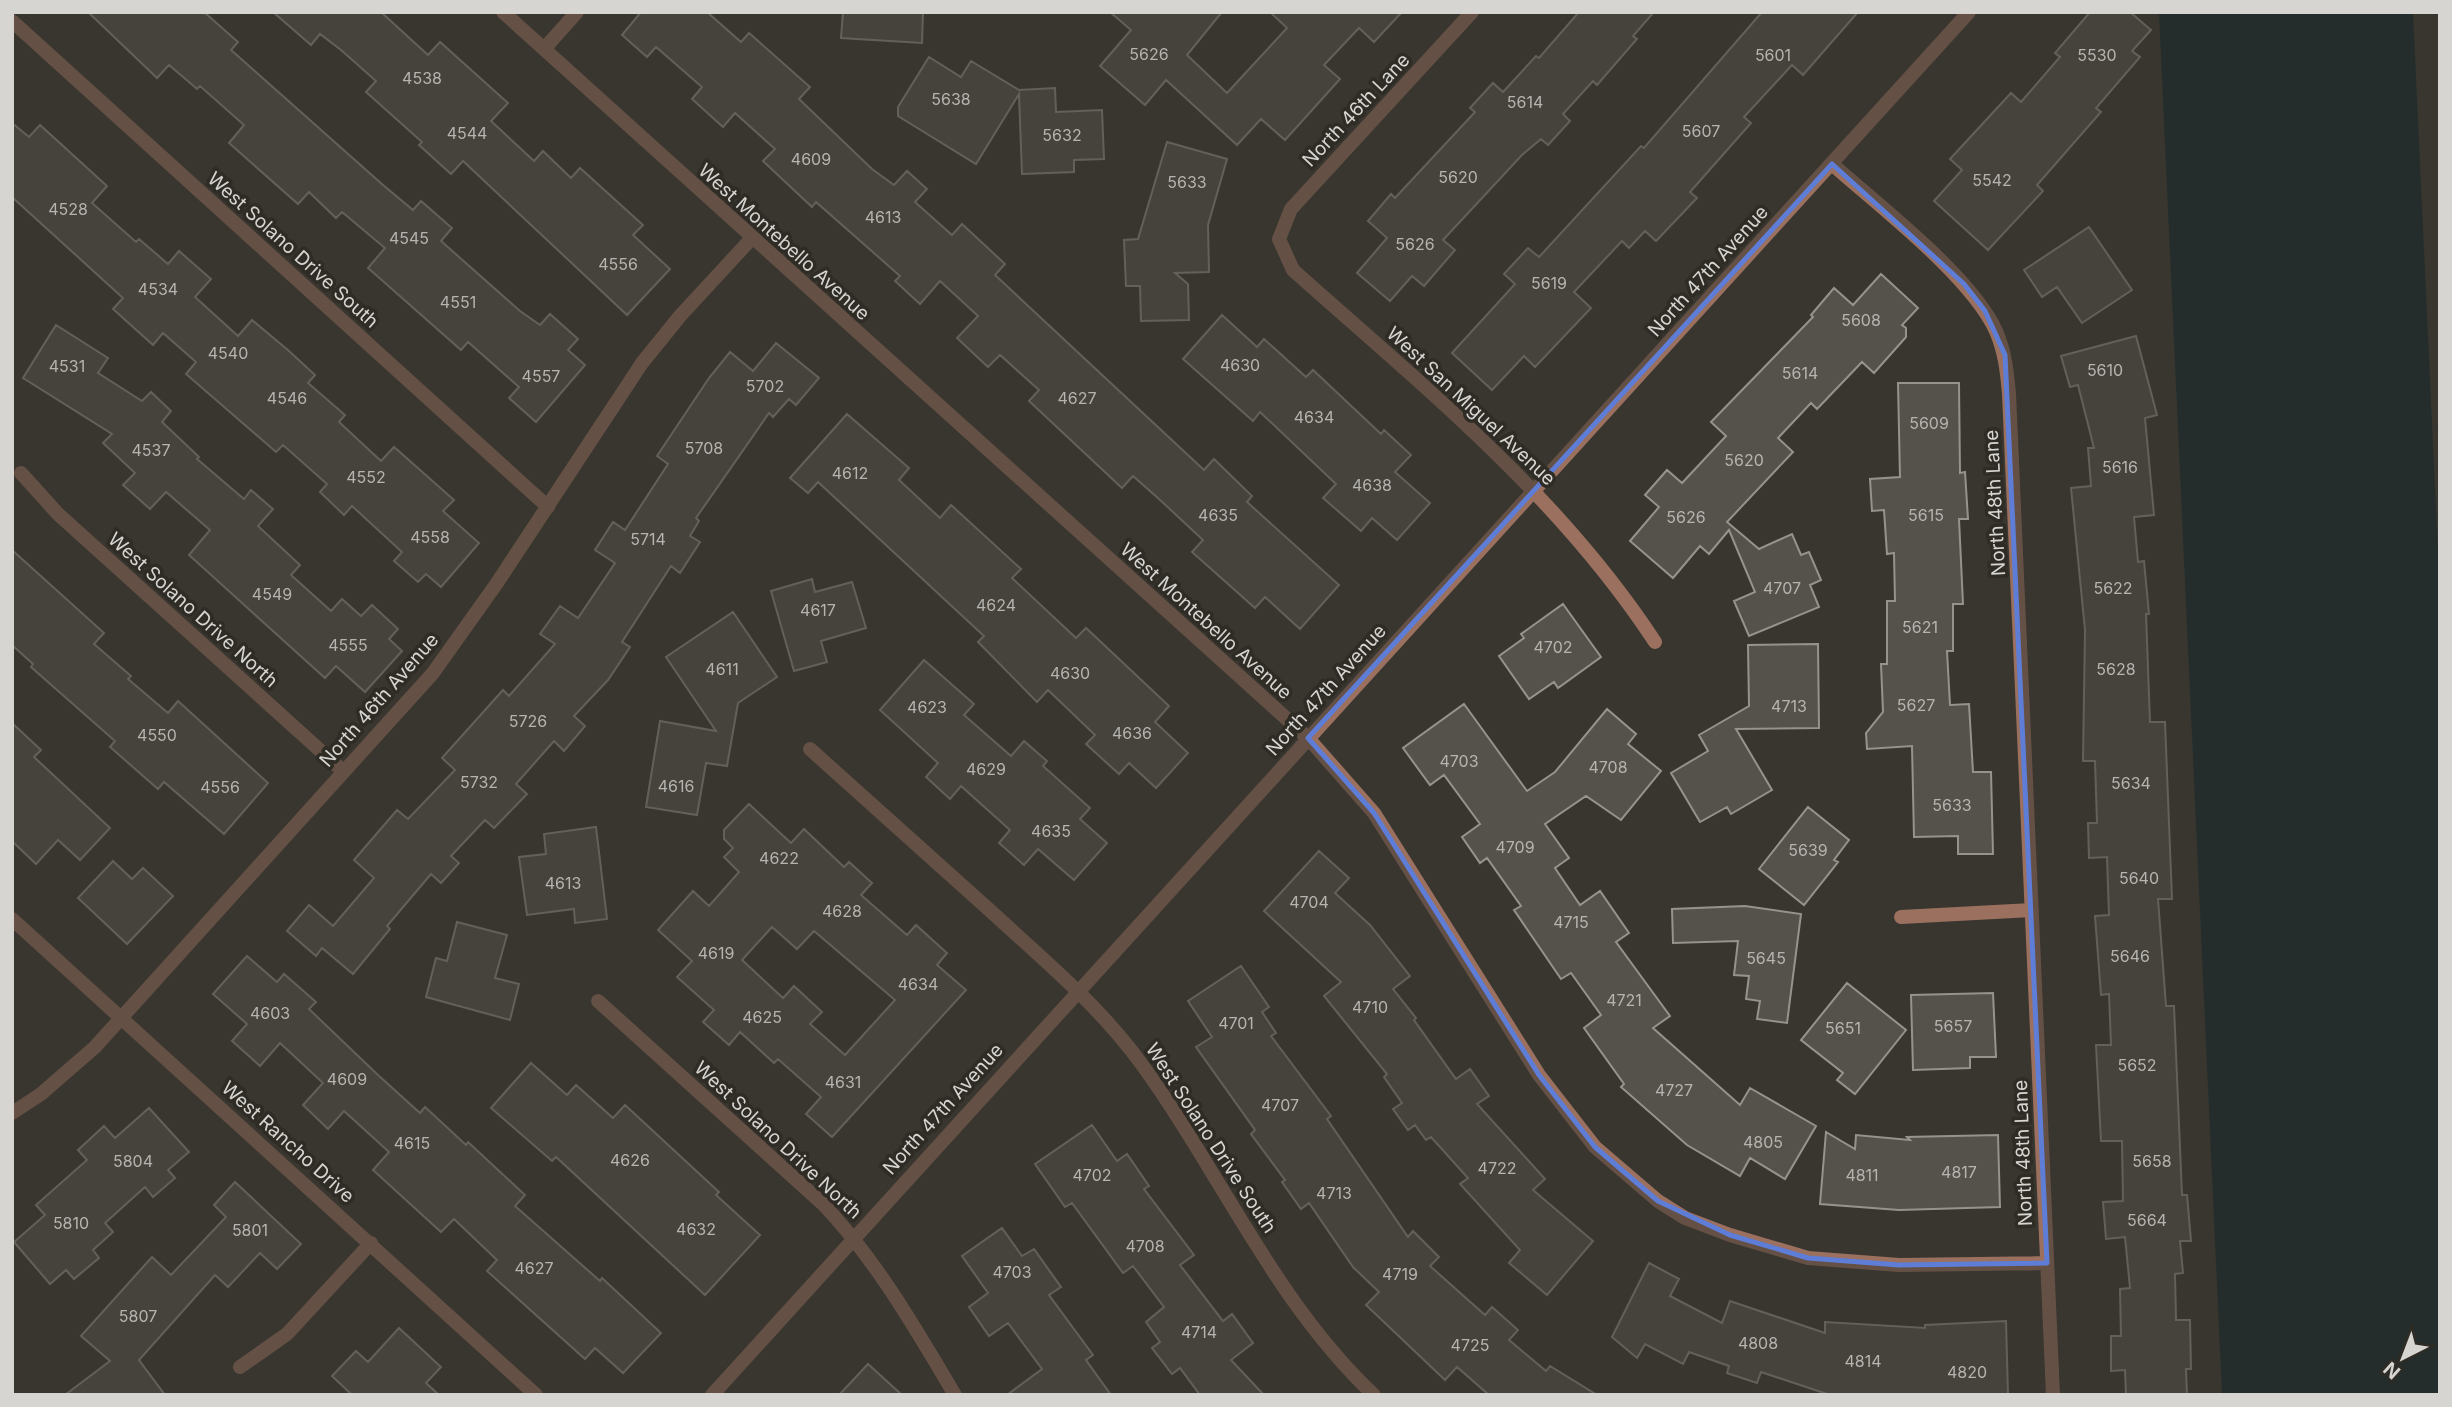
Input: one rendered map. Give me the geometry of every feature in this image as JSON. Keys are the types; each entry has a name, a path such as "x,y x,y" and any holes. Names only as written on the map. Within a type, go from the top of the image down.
{"street":[{"name":"West Montebello Avenue","path":"503,12 751,239 1308,738 1374,813 1539,1075 1595,1147 1658,1201 1685,1218 1777,1252 1808,1258 1899,1265 2047,1263"},
{"path":"544,49 578,12"},
{"name":"North 46th Lane","path":"1279,239 1291,209 1472,12"},
{"name":"North 47th Avenue","path":"712,1395 853,1236 1969,12"},
{"name":"West Solano Drive South","path":"12,21 548,507"},
{"name":"North 48th Lane","path":"1832,164 1964,284 1985,310 2005,355 2053,1395"},
{"name":"North 46th Avenue","path":"12,1113 50,1086 95,1047 433,673 548,507 642,363 680,316 751,239"},
{"name":"West San Miguel Avenue","path":"1279,239 1293,270 1535,489 1624,594 1656,642"},
{"name":"West Solano Drive North","path":"21,473 58,514 343,771"},
{"name":"West Solano Drive South","path":"810,748 1076,992 1140,1061 1296,1304 1328,1345 1374,1395"},
{"path":"1901,917 2032,910"},
{"name":"West Rancho Drive","path":"12,919 536,1395"},
{"name":"West Solano Drive North","path":"598,1002 823,1205 853,1236 892,1291 955,1395"},
{"path":"240,1367 287,1335 371,1243"}],"highlighted area":[{"path":"1832,164 1964,284 1985,311 2005,355 2047,1263 1899,1265 1808,1258 1730,1235 1658,1201 1595,1147 1539,1075 1374,813 1308,738"}],"water":[{"path":"2159,12 2413,12 2440,595 2440,1395 2222,1395"}],"building":[{"path":"88,12 204,12 238,42 231,50 383,185 413,210 421,201 452,228 441,241 520,311 540,325 550,314 578,339 568,350 585,365 536,422 509,398 519,387 468,342 461,350 368,268 385,248 342,212 336,218 309,192 298,204 229,143 244,125 200,86 197,89 169,65 157,78"},
{"path":"273,12 381,12 428,55 440,42 508,103 491,121 534,161 543,151 571,178 580,168 643,225 633,235 670,269 627,315 463,161 451,174 419,145 422,142 366,92 376,81 341,50 320,34 311,45"},
{"path":"641,12 707,12 741,42 749,33 810,87 799,99 872,169 894,185 907,171 927,189 915,202 952,235 962,224 1005,264 995,275 1204,470 1214,459 1252,496 1247,502 1339,585 1300,629 1265,597 1255,608 1192,552 1203,540 1159,499 1133,476 1122,488 1029,401 1039,390 1000,355 988,367 957,338 978,316 940,281 920,304 895,281 900,276 816,202 812,207 763,161 775,149 735,113 723,127 692,99 702,87 656,47 647,57 622,35"},
{"path":"843,12 923,12 922,43 841,38"},
{"path":"1110,12 1222,12 1187,55 1227,93 1287,28 1270,12 1402,12 1374,42 1359,28 1324,65 1340,79 1285,140 1261,119 1237,145 1166,80 1145,105 1100,66 1131,30"},
{"path":"1579,12 1654,12 1633,36 1637,39 1597,85 1593,81 1563,114 1570,121 1548,145 1541,139 1522,155 1443,240 1455,250 1424,286 1412,276 1390,301 1357,273 1387,238 1368,221 1391,194 1395,198 1475,112 1470,108 1493,83 1503,92 1536,56 1539,58"},
{"path":"1762,12 1858,12 1803,75 1792,65 1744,117 1751,123 1690,192 1697,198 1656,241 1645,231 1629,248 1622,241 1574,292 1591,308 1535,367 1524,356 1492,390 1452,353 1515,284 1504,274 1528,248 1539,257 1641,146 1644,148"},
{"path":"2090,12 2130,12 2151,30 2132,51 2140,57 2096,108 2101,112 2037,185 2043,191 1988,250 1934,201 1962,170 1950,159 2011,93 2021,102 2060,57 2055,53"},
{"path":"929,57 961,77 971,61 1019,90 1055,88 1056,112 1102,110 1104,159 1074,160 1074,172 1022,174 1019,94 976,164 898,116 898,107"},
{"path":"12,123 29,137 40,125 107,186 92,203 136,242 139,239 168,264 179,251 211,279 195,297 238,336 252,320 289,351 315,375 308,383 345,415 339,422 381,461 394,447 454,500 443,511 479,543 441,587 426,574 418,582 394,561 402,552 352,506 344,515 320,492 327,484 283,445 276,452 186,374 196,362 163,333 153,345 113,309 123,298 12,197"},
{"path":"1167,142 1227,159 1208,225 1209,272 1175,273 1188,284 1189,320 1141,321 1140,286 1126,286 1124,240 1138,239"},
{"path":"2089,227 2132,290 2082,323 2057,287 2042,297 2024,270"},
{"path":"1881,274 1918,308 1902,325 1906,328 1906,337 1874,373 1862,362 1817,409 1811,403 1778,438 1793,452 1727,522 1759,549 1792,534 1801,555 1809,552 1821,580 1810,585 1819,607 1749,636 1734,601 1755,592 1729,530 1709,554 1700,546 1673,578 1630,541 1659,507 1645,495 1667,470 1682,483 1726,436 1711,422 1813,317 1811,315 1834,288 1853,305"},
{"path":"1222,315 1257,347 1264,339 1306,377 1313,370 1381,434 1384,430 1411,455 1395,472 1430,503 1397,540 1372,518 1361,531 1323,498 1336,484 1260,412 1253,421 1183,359"},
{"path":"56,325 108,358 98,373 142,401 151,392 171,411 162,422 199,457 197,459 244,499 251,490 273,509 258,526 300,565 291,575 331,611 342,599 361,616 372,605 398,629 389,639 402,651 365,692 336,666 325,678 189,555 210,530 166,492 150,509 123,485 135,473 103,443 112,434 23,378"},
{"path":"2136,336 2157,415 2145,418 2154,515 2134,517 2138,562 2144,561 2149,614 2146,614 2150,722 2165,722 2172,899 2158,899 2166,1006 2174,1006 2182,1195 2187,1195 2191,1241 2180,1241 2183,1273 2175,1274 2176,1320 2190,1320 2191,1369 2186,1369 2187,1395 2126,1395 2125,1370 2111,1371 2111,1336 2121,1336 2120,1289 2130,1288 2125,1237 2106,1239 2103,1202 2123,1201 2122,1141 2101,1141 2096,1045 2111,1045 2109,994 2101,995 2095,916 2109,915 2107,857 2089,858 2088,823 2097,823 2095,761 2083,761 2085,630 2071,488 2091,486 2088,448 2094,448 2078,385 2070,387 2061,356"},
{"path":"776,343 819,378 796,405 789,399 773,417 769,413 696,518 699,521 690,536 700,542 680,573 671,566 622,642 630,647 608,680 574,716 585,726 564,751 554,741 516,784 527,794 494,828 485,820 451,856 459,863 441,883 431,874 387,926 390,929 353,974 322,948 316,956 287,931 309,905 333,926 374,878 354,860 397,810 408,819 455,770 442,758 503,690 509,696 555,644 540,634 560,606 578,618 615,563 595,550 613,522 625,530 668,464 657,456 709,378 730,352 753,371"},
{"path":"1898,383 1959,383 1960,473 1965,472 1968,519 1959,519 1963,604 1953,604 1953,651 1947,651 1950,705 1969,704 1973,772 1991,772 1993,854 1958,854 1958,836 1914,837 1912,746 1867,749 1866,733 1883,712 1881,664 1887,664 1887,601 1895,601 1894,553 1887,554 1884,510 1872,511 1870,479 1900,477"},
{"path":"847,414 909,468 899,480 940,518 951,505 1021,569 1012,578 1076,638 1086,628 1169,706 1155,722 1188,753 1156,788 1129,763 1119,774 1086,744 1095,735 1048,690 1037,702 978,642 984,636 818,482 808,493 790,478"},
{"path":"12,550 104,633 94,644 131,676 128,679 168,713 178,701 268,783 224,834 164,782 158,789 110,747 115,741 31,667 33,664 12,645"},
{"path":"812,579 815,592 852,582 866,628 821,641 827,662 794,671 771,591"},
{"path":"1563,604 1601,657 1558,688 1554,682 1529,699 1499,656 1524,638 1521,634"},
{"path":"733,612 777,677 738,703 727,766 706,763 697,815 646,807 660,721 716,731 666,657"},
{"path":"1818,644 1819,728 1736,729 1772,790 1731,814 1727,807 1700,822 1671,773 1708,751 1699,735 1749,706 1748,645"},
{"path":"924,660 974,704 964,715 1011,756 1024,741 1047,761 1043,766 1090,808 1080,819 1107,843 1074,880 1038,849 1024,865 999,843 1010,830 961,786 950,799 926,777 938,763 880,710"},
{"path":"1464,704 1527,791 1555,772 1607,709 1636,734 1628,744 1661,771 1621,820 1586,796 1545,824 1569,858 1555,868 1580,905 1600,891 1629,933 1616,942 1670,1016 1653,1028 1740,1105 1750,1088 1816,1126 1785,1179 1750,1158 1740,1176 1687,1145 1621,1087 1624,1084 1584,1028 1601,1015 1571,973 1561,979 1514,910 1521,906 1487,858 1480,863 1462,837 1480,824 1444,775 1430,785 1403,748"},
{"path":"12,723 41,750 34,757 110,828 80,860 58,840 36,864 12,841"},
{"path":"749,804 791,843 804,829 844,867 849,862 872,883 861,895 907,935 916,925 947,953 937,965 966,990 832,1137 806,1114 821,1097 778,1059 774,1063 740,1032 729,1045 703,1022 714,1010 677,977 692,961 658,930 693,891 709,906 739,872 724,857 733,848 724,839 724,830","holes":["772,927 797,949 814,931 895,1000 845,1055 810,1024 822,1012 794,986 783,998 742,960"]},
{"path":"1808,807 1849,840 1834,860 1838,862 1804,905 1759,869"},
{"path":"596,827 607,919 575,923 574,909 527,915 519,857 546,854 544,834"},
{"path":"1319,851 1349,878 1335,893 1370,925 1410,976 1393,989 1416,1018 1414,1020 1456,1079 1470,1069 1489,1096 1477,1104 1545,1179 1533,1190 1593,1241 1547,1295 1509,1263 1520,1250 1460,1184 1468,1178 1431,1137 1426,1140 1415,1125 1408,1130 1393,1109 1402,1103 1384,1077 1387,1074 1324,996 1341,982 1264,911"},
{"path":"113,861 132,879 143,868 173,896 127,944 78,898"},
{"path":"1745,906 1801,914 1787,1023 1757,1019 1760,1001 1746,999 1749,976 1734,975 1738,941 1673,943 1672,909"},
{"path":"457,922 507,935 495,978 519,984 510,1020 426,997 436,958 447,961"},
{"path":"247,956 277,982 284,974 316,1002 309,1009 420,1113 425,1107 466,1145 468,1142 525,1195 515,1206 600,1281 602,1278 661,1333 623,1373 595,1348 585,1359 487,1271 497,1260 454,1219 441,1232 373,1170 389,1152 344,1111 328,1129 303,1105 323,1083 280,1043 260,1066 232,1041 247,1024 213,994"},
{"path":"1241,966 1269,1007 1262,1012 1276,1033 1271,1036 1331,1116 1327,1119 1408,1237 1413,1231 1439,1257 1430,1266 1485,1315 1492,1307 1518,1330 1509,1340 1546,1371 1550,1366 1597,1395 1489,1395 1457,1367 1445,1380 1366,1305 1379,1292 1353,1267 1309,1203 1301,1209 1282,1182 1285,1180 1251,1134 1255,1130 1196,1047 1212,1037 1188,1001"},
{"path":"1847,983 1906,1030 1855,1094 1837,1080 1843,1073 1801,1040"},
{"path":"1993,993 1996,1057 1970,1057 1970,1068 1913,1070 1911,995"},
{"path":"531,1063 567,1095 576,1085 613,1118 625,1105 719,1192 716,1195 760,1235 705,1295 556,1157 552,1161 491,1108"},
{"path":"149,1108 189,1152 168,1170 175,1178 153,1197 145,1187 105,1223 113,1232 93,1250 99,1258 74,1279 66,1270 50,1284 14,1242 45,1215 36,1205 87,1160 78,1150 104,1126 115,1138"},
{"path":"1092,1125 1117,1161 1127,1154 1149,1186 1144,1189 1194,1255 1180,1265 1223,1321 1232,1314 1253,1343 1231,1360 1264,1395 1200,1395 1180,1368 1172,1374 1152,1348 1160,1342 1146,1322 1164,1307 1133,1266 1123,1273 1072,1203 1065,1207 1035,1164"},
{"path":"1826,1132 1855,1149 1856,1135 1910,1140 1907,1137 1998,1135 2000,1207 1899,1210 1820,1204"},
{"path":"235,1182 301,1244 277,1269 260,1253 228,1287 215,1275 139,1360 165,1395 65,1395 110,1361 81,1336 152,1257 171,1275 226,1217 214,1205"},
{"path":"1002,1228 1022,1256 1034,1249 1061,1287 1049,1295 1093,1355 1086,1360 1111,1395 1007,1395 1042,1369 1008,1323 989,1336 969,1307 988,1293 962,1256"},
{"path":"1649,1263 1679,1279 1670,1296 1722,1323 1730,1301 1825,1333 1825,1322 1925,1328 1925,1325 2006,1321 2008,1395 1830,1395 1761,1372 1757,1383 1727,1373 1729,1366 1689,1352 1683,1364 1645,1344 1637,1358 1612,1337"},
{"path":"399,1328 441,1367 426,1383 439,1395 352,1395 332,1376 356,1351 368,1362"},
{"path":"868,1364 902,1395 839,1395"}]}
